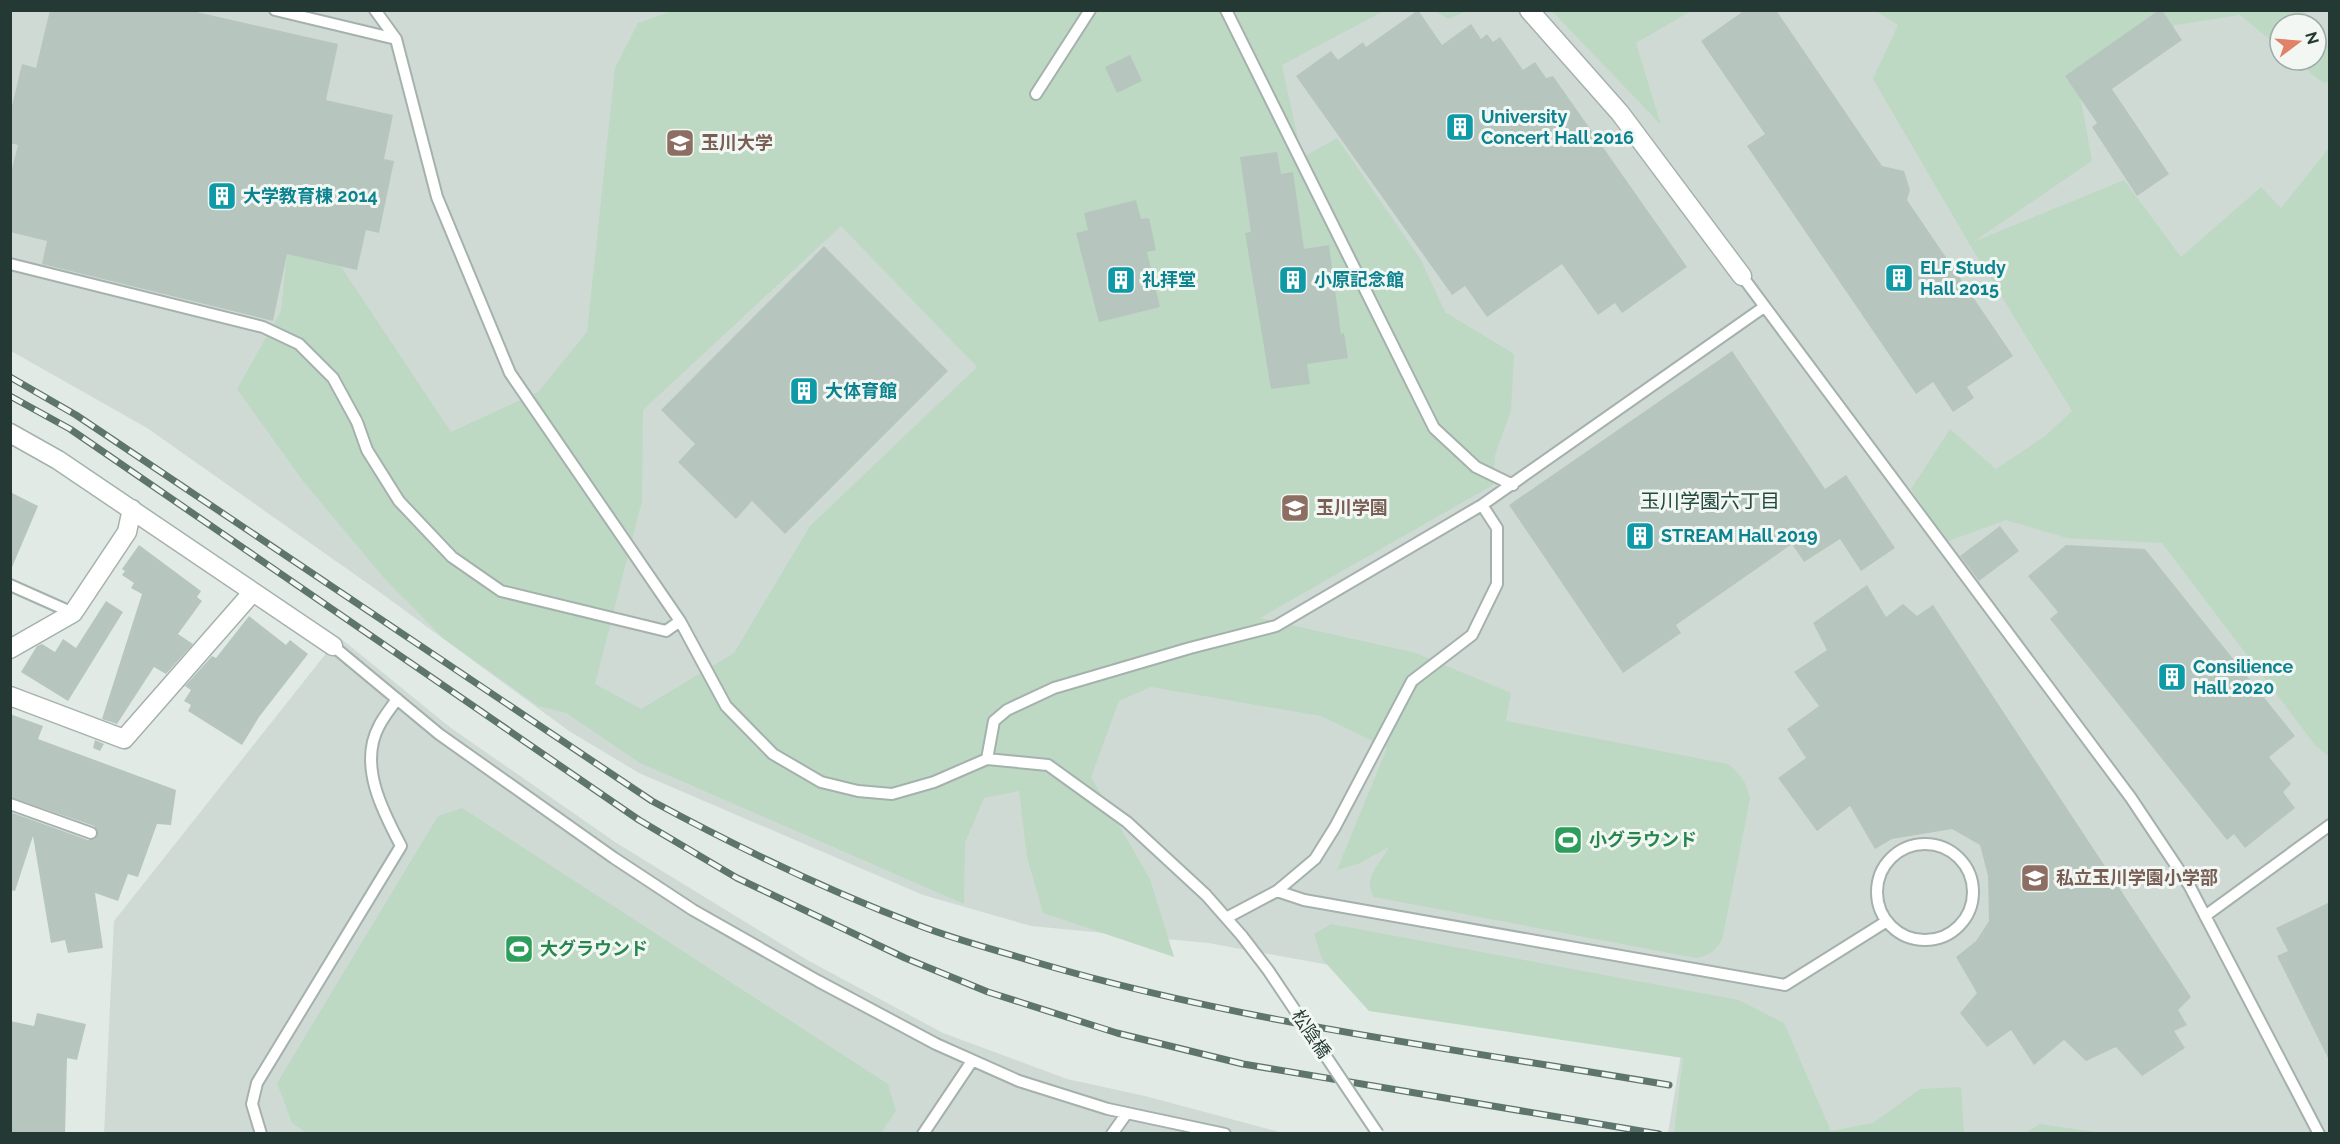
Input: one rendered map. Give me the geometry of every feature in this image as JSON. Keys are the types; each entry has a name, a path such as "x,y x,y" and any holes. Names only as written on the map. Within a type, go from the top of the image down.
{"street":[{"path":"1529,10 1620,113 1742,276"},
{"path":"10,433 58,460 333,646"},
{"path":"10,649 73,613 127,532 132,510"},
{"path":"10,696 124,739 252,593"}],"lane":[{"path":"274,10 396,39"},
{"path":"375,10 396,39 437,197 510,373 680,621 726,706 773,754 821,782 858,792 892,794 934,782 987,759 994,721 1007,710 1054,687 1276,626 1482,506 1764,307"},
{"path":"1036,94 1090,10"},
{"path":"1226,10 1434,428 1476,467 1513,485"},
{"path":"10,264 263,327 299,345 333,378 357,422 367,450 399,501 452,557 501,591 666,631 680,621"},
{"path":"1742,276 2131,798 2189,885 2319,1134"},
{"path":"1228,917 1277,891 1315,859 1335,827 1412,681 1472,635 1497,584 1497,528 1482,506"},
{"path":"10,585 73,613"},
{"path":"333,646 439,734 614,858 693,910 926,1039 1019,1081 1127,1113 1225,1134"},
{"path":"261,1134 252,1104 257,1083 401,846 380,805 370,761 377,728 397,699"},
{"name":"松陰橋","path":"987,759 1048,765 1127,822 1228,917 1268,970 1378,1134"},
{"path":"10,804 91,833"},
{"path":"2205,916 2330,825"},
{"path":"1923,844 1940,846 1954,854 1966,867 1972,882 1969,912 1960,925 1949,934 1935,939 1920,940 1906,937 1893,929 1887,921 1877,901 1877,885 1882,869 1893,856 1907,847 1923,844"},
{"path":"1277,891 1304,900 1785,985 1887,921"},
{"path":"923,1134 972,1060"},
{"path":"1112,1134 1127,1113"}],"shaded area":[{"name":"玉川学園","path":"11,11 2329,11 2329,1133 1668,1133 1685,1030 1208,943 1031,926 923,895 639,773 569,731 374,588 147,428 11,351"},
{"path":"339,637 451,728 615,842 809,961 943,1033 1067,1079 1145,1096 1283,1133 104,1134 114,921"}],"green space":[{"path":"2302,10 2304,12 2268,12 2268,38 2240,15 2176,25 2123,45 2077,78 2092,161 1973,242 2124,180 2181,257 2261,187 2281,208 2329,148 2329,757 2315,745 2162,543 2067,538 2006,520 1946,542 1911,489 1950,429 1996,469 2045,436 2072,411 1970,245 1873,79 1898,25 1876,11"},
{"path":"672,11 1384,11 1282,65 1302,158 1337,138 1421,260 1445,312 1514,354 1511,411 1495,455 1493,485 1260,618 1416,653 1511,693 1506,721 1728,764 1743,779 1750,799 1722,940 1717,947 1705,956 1696,958 1374,897 1370,884 1371,877 1389,847 1358,864 1337,870 1387,748 1321,716 1151,687 1119,701 1091,777 1150,879 1174,957 1043,913 1027,857 1019,791 984,798 965,843 964,904 640,763 566,713 538,706 443,638 384,578 303,481 237,389 281,311 287,254 322,238 451,432 538,392 587,332 615,68 638,23","holes":["841,226 977,367 810,526 734,653 641,709 595,684 642,501 643,410"]},
{"path":"1434,11 1467,11 1449,19"},
{"path":"1552,11 1691,11 1636,43 1661,125"},
{"path":"2328,50 2329,82 2323,83 2310,72 2328,72"},
{"name":"大グラウンド","path":"462,808 888,1084 896,1111 881,1133 308,1134 292,1123 277,1083 438,816"},
{"path":"1331,924 1739,1000 1784,1023 1831,1131 1873,1123 1920,1089 1961,1087 1964,1133 1674,1133 1683,1058 1369,1011 1322,959 1314,934"},
{"path":"2040,1124 2103,1133 2025,1133"}],"building":[{"name":"大学教育棟 2014","path":"50,10 188,10 338,44 326,100 393,115 384,159 394,161 379,233 366,230 357,270 287,254 273,321 42,264 47,241 10,232 10,176 18,145 10,143 10,114 22,64 36,68"},
{"name":"University Concert Hall 2016","path":"1418,10 1442,45 1471,24 1481,39 1487,34 1493,42 1500,37 1523,70 1535,62 1546,78 1553,76 1687,267 1622,313 1615,303 1598,315 1562,264 1487,317 1465,286 1452,295 1296,76 1331,51 1338,60 1363,42 1366,47"},
{"name":"ELF Study Hall 2015","path":"1745,10 1776,10 1882,166 1904,171 1910,190 1907,200 2013,356 1967,387 1974,398 1953,412 1933,382 1916,394 1747,146 1765,134 1701,41"},
{"path":"2162,10 2182,40 2112,89 2169,174 2137,196 2092,127 2097,123 2065,76"},
{"path":"1130,55 1142,81 1117,93 1105,67"},
{"name":"小原記念館","path":"1277,152 1281,174 1293,172 1304,249 1329,245 1341,334 1344,333 1348,358 1307,364 1310,384 1271,389 1245,233 1251,232 1240,157"},
{"name":"礼拝堂","path":"1136,200 1141,219 1149,218 1156,250 1147,252 1160,307 1099,322 1076,233 1088,230 1084,213"},
{"name":"大体育館","path":"824,246 948,371 785,534 752,501 736,519 678,462 695,444 661,410"},
{"name":"STREAM Hall 2019","path":"1732,351 1825,489 1846,475 1895,548 1861,571 1840,539 1804,562 1792,544 1676,625 1681,633 1623,673 1509,505"},
{"path":"10,492 38,506 10,572"},
{"path":"2000,526 2019,551 1979,581 1960,556"},
{"path":"139,545 201,591 197,597 202,601 178,634 193,644 166,674 154,667 117,724 102,719 142,594 131,588 134,583 122,575 125,571 122,569"},
{"name":"Consilience Hall 2020","path":"2066,545 2145,549 2295,736 2269,757 2291,784 2283,792 2295,808 2245,848 2234,834 2227,840 2050,619 2058,612 2028,576"},
{"path":"1867,585 1886,617 1903,604 1917,616 1933,605 2191,997 2178,1010 2187,1025 2174,1031 2185,1048 2142,1076 2116,1047 2086,1061 2064,1040 2034,1065 2011,1030 1987,1047 1960,1013 1977,993 1956,957 1976,941 1989,921 1988,876 1980,845 1952,829 1892,839 1875,849 1850,806 1817,831 1778,778 1806,758 1787,729 1819,706 1794,672 1827,650 1813,623"},
{"path":"106,601 123,612 68,701 21,672 37,646 42,644 55,652 63,639 76,648"},
{"path":"249,616 286,645 290,640 308,654 259,717 242,745 188,711 191,705 184,701 191,690 185,686 212,656 216,658"},
{"path":"10,714 43,726 38,739 176,790 171,825 157,824 138,877 128,874 118,901 95,893 103,948 68,953 65,940 51,943 33,836 15,891 10,890 10,812 88,840 95,839 98,832 94,826 10,797"},
{"path":"95,740 104,744 100,751 93,748"},
{"path":"2330,902 2330,1062 2277,956 2288,951 2276,928"},
{"path":"37,1013 86,1024 77,1060 67,1058 65,1134 10,1134 10,1021 34,1026"}],"railway":[{"path":"10,377 76,415 652,801 816,883 884,912 976,945 1192,1002 1350,1033 1669,1085"},
{"path":"10,396 70,429 639,820 737,878 905,958 988,992 1117,1033 1243,1064 1659,1134"}],"place":[{"name":"University Concert Hall 2016","path":"1460,127"},
{"name":"玉川大学","path":"680,143"},
{"name":"大学教育棟 2014","path":"222,196"},
{"name":"ELF Study Hall 2015","path":"1899,278"},
{"name":"礼拝堂","path":"1121,280"},
{"name":"小原記念館","path":"1293,280"},
{"name":"大体育館","path":"804,391"},
{"name":"玉川学園","path":"1295,508"},
{"name":"STREAM Hall 2019","path":"1640,536"},
{"name":"Consilience Hall 2020","path":"2172,677"},
{"name":"小グラウンド","path":"1568,840"},
{"name":"私立玉川学園小学部","path":"2035,878"},
{"name":"大グラウンド","path":"519,949"}],"district":[{"name":"玉川学園六丁目","path":"1710,501"}]}
